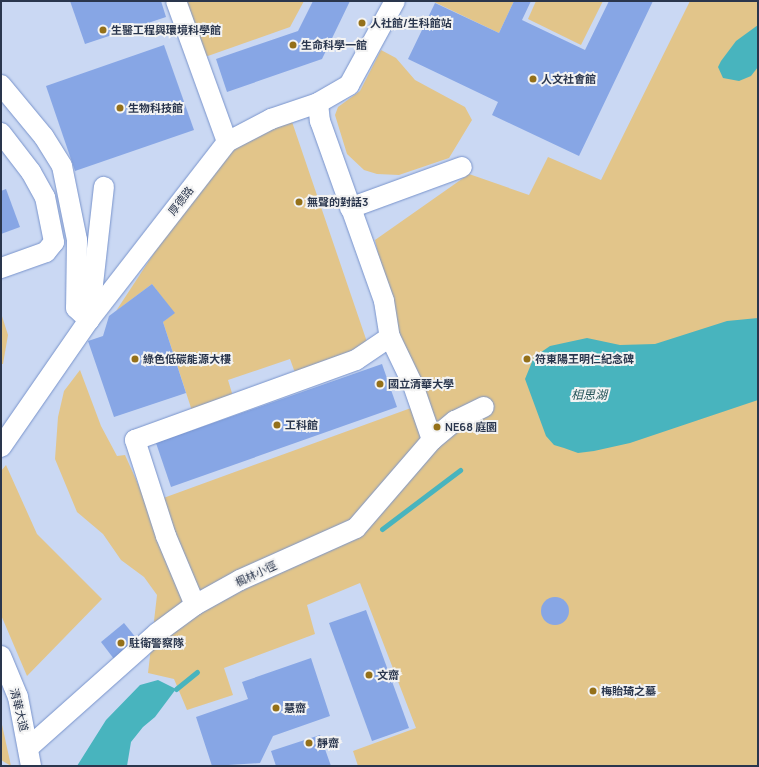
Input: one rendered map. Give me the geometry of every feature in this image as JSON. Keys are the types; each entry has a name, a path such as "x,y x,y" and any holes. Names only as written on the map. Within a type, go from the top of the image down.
{"lane":[{"path":"176,1 227,142"},
{"name":"厚德路","path":"1,447 89,320 110,305 227,142 271,119 318,103 349,85 395,1"},
{"path":"1,85 44,137 62,166 77,240 76,308 89,320"},
{"path":"318,103 320,121 384,301 390,337 413,385 432,440"},
{"path":"1,133 31,172 46,197 54,242 46,252 1,268"},
{"path":"350,208 462,167"},
{"path":"89,320 104,187"},
{"path":"195,605 166,536 135,440 356,360 390,337"},
{"name":"楓林小徑","path":"30,757 157,633 195,605 240,580 356,528 432,440 454,421 484,407"},
{"name":"清華大道","path":"1,656 18,697 30,757"}],"shaded area":[{"name":"國立清華大學","path":"1,1 758,1 758,766 1,766"},
{"path":"166,1 304,1 290,27 188,63"},
{"path":"432,1 514,1 499,33"},
{"path":"536,1 603,1 581,45 528,19"},
{"path":"690,1 758,1 758,766 358,766 353,751 416,728 360,583 307,605 315,634 224,668 233,695 187,710 174,679 148,673 157,595 144,577 121,560 103,534 77,512 55,459 58,417 64,391 80,370 101,426 117,456 125,455 147,504 411,408 375,240 469,174 529,195 548,157 601,180"},
{"path":"381,50 396,58 415,80 465,107 472,120 449,158 399,175 377,174 364,170 347,154 335,115 338,107 360,91"},
{"path":"289,113 367,342 298,381 290,359 228,380 235,403 194,417 163,322 174,313 152,284 116,311 227,142"},
{"path":"1,313 8,335 3,364 1,364"},
{"path":"6,465 37,534 102,599 27,676 1,615 1,471"},
{"path":"1,720 11,766 1,760"}],"water":[{"path":"758,25 758,67 751,76 739,81 723,78 718,67 721,61 736,41"},
{"name":"相思湖","path":"758,318 758,400 630,443 594,451 578,453 554,445 546,436 525,379 534,357 550,346 587,338 620,345 655,344 727,321"},
{"path":"158,680 176,689 155,717 143,727 131,742 127,766 77,766 106,720 140,685"}],"building":[{"name":"生醫工程與環境科學館","path":"70,1 161,1 166,17 85,44"},
{"name":"生命科學一館","path":"313,1 350,1 322,59 227,92 216,59 298,31"},
{"name":"人文社會館","path":"514,1 531,1 522,20 585,50 609,1 653,1 579,156 492,115 498,102 408,59 435,3 499,33"},
{"name":"生物科技館","path":"164,45 194,130 75,171 46,86"},
{"path":"6,189 20,227 1,234 1,191"},
{"name":"綠色低碳能源大樓","path":"152,284 175,313 163,322 186,393 114,417 88,341 103,336 109,316"},
{"name":"工科館","path":"382,364 397,407 171,487 156,443"},
{"path":"555,597 565,601 569,611 565,621 555,625 545,621 541,611 545,601"},
{"name":"文齋","path":"366,610 409,728 372,741 329,623"},
{"name":"駐衛警察隊","path":"124,623 141,644 117,663 101,642"},
{"name":"慧齋","path":"311,658 330,716 273,736 260,763 212,766 196,717 248,699 242,682"},
{"name":"靜齋","path":"320,735 331,766 276,766 271,751"}],"waterway":[{"path":"382,529 460,470"},
{"path":"176,689 197,672"}],"place":[{"name":"人社館/生科館站","path":"362,23"},
{"name":"生醫工程與環境科學館","path":"103,30"},
{"name":"生命科學一館","path":"293,45"},
{"name":"人文社會館","path":"533,79"},
{"name":"生物科技館","path":"120,108"},
{"name":"無聲的對話3","path":"299,202"},
{"name":"綠色低碳能源大樓","path":"135,359"},
{"name":"符東陽王明仁紀念碑","path":"527,359"},
{"name":"國立清華大學","path":"380,384"},
{"name":"工科館","path":"277,425"},
{"name":"NE68 庭園","path":"437,427"},
{"name":"駐衛警察隊","path":"121,643"},
{"name":"文齋","path":"369,675"},
{"name":"梅貽琦之墓","path":"593,691"},
{"name":"慧齋","path":"276,708"},
{"name":"靜齋","path":"309,743"}]}
